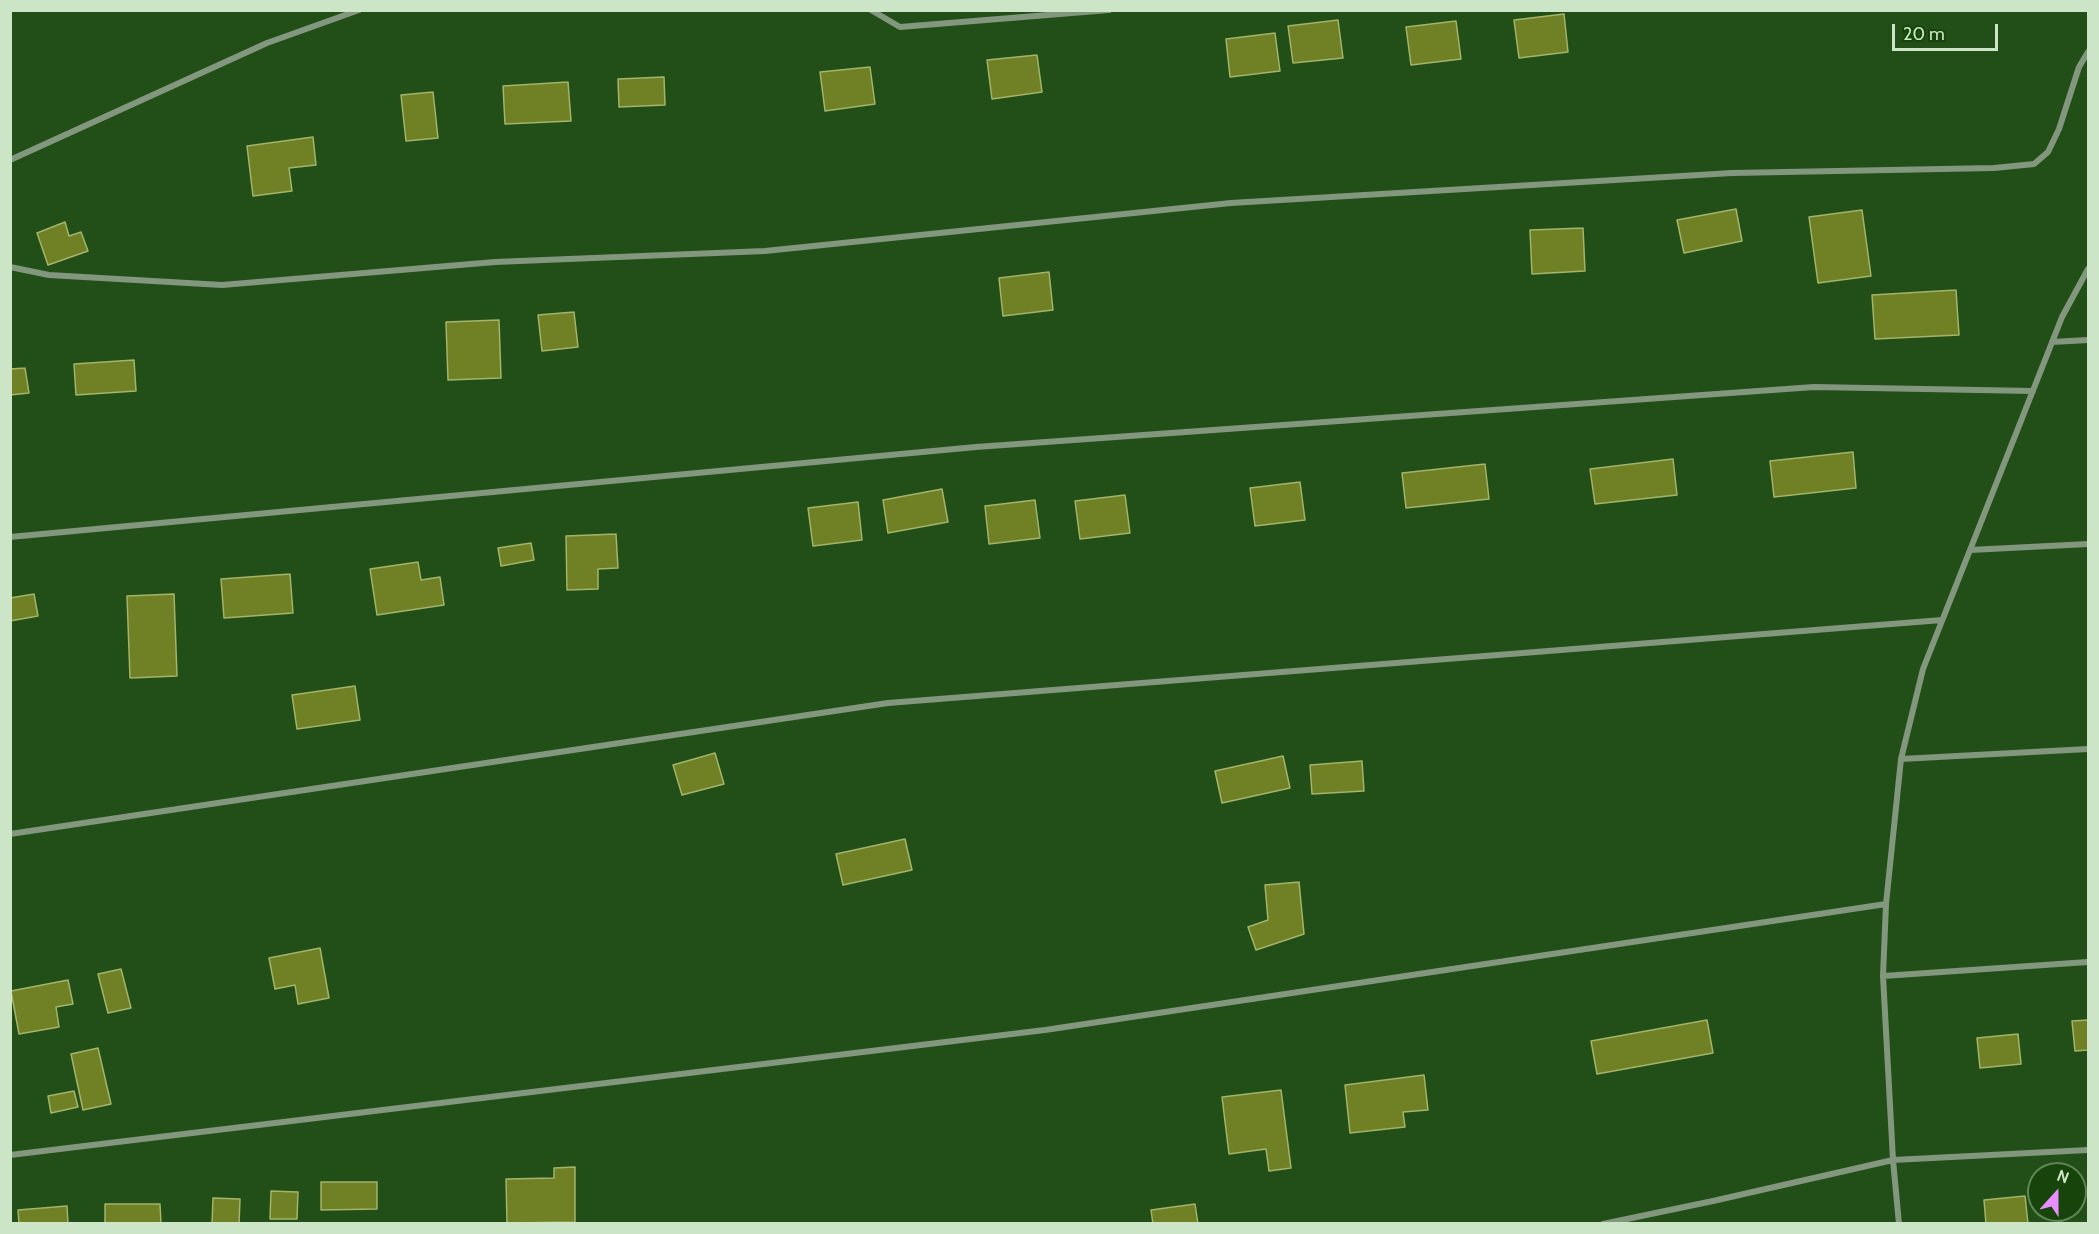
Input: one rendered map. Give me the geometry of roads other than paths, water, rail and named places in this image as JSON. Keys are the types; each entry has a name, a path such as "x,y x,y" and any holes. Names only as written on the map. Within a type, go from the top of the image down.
{"street":[{"path":"10,160 267,43 359,10"},
{"path":"871,10 900,27 1109,10"},
{"path":"10,267 49,275 222,285 495,262 765,251 1231,203 1732,172 1994,168 2034,164 2048,152 2059,129 2079,67 2088,52"},
{"path":"1899,1224 1893,1160 1883,976 1886,904 1901,759 1923,669 2062,316 2088,269"},
{"path":"2052,342 2088,340"},
{"path":"10,537 988,447 1814,387 2033,391"},
{"path":"1970,550 2088,544"},
{"path":"10,834 888,703 1942,620"},
{"path":"1901,759 2088,749"},
{"path":"10,1155 1046,1030 1886,904"},
{"path":"1883,976 2088,962"},
{"path":"1604,1224 1893,1160 2088,1150"}]}
